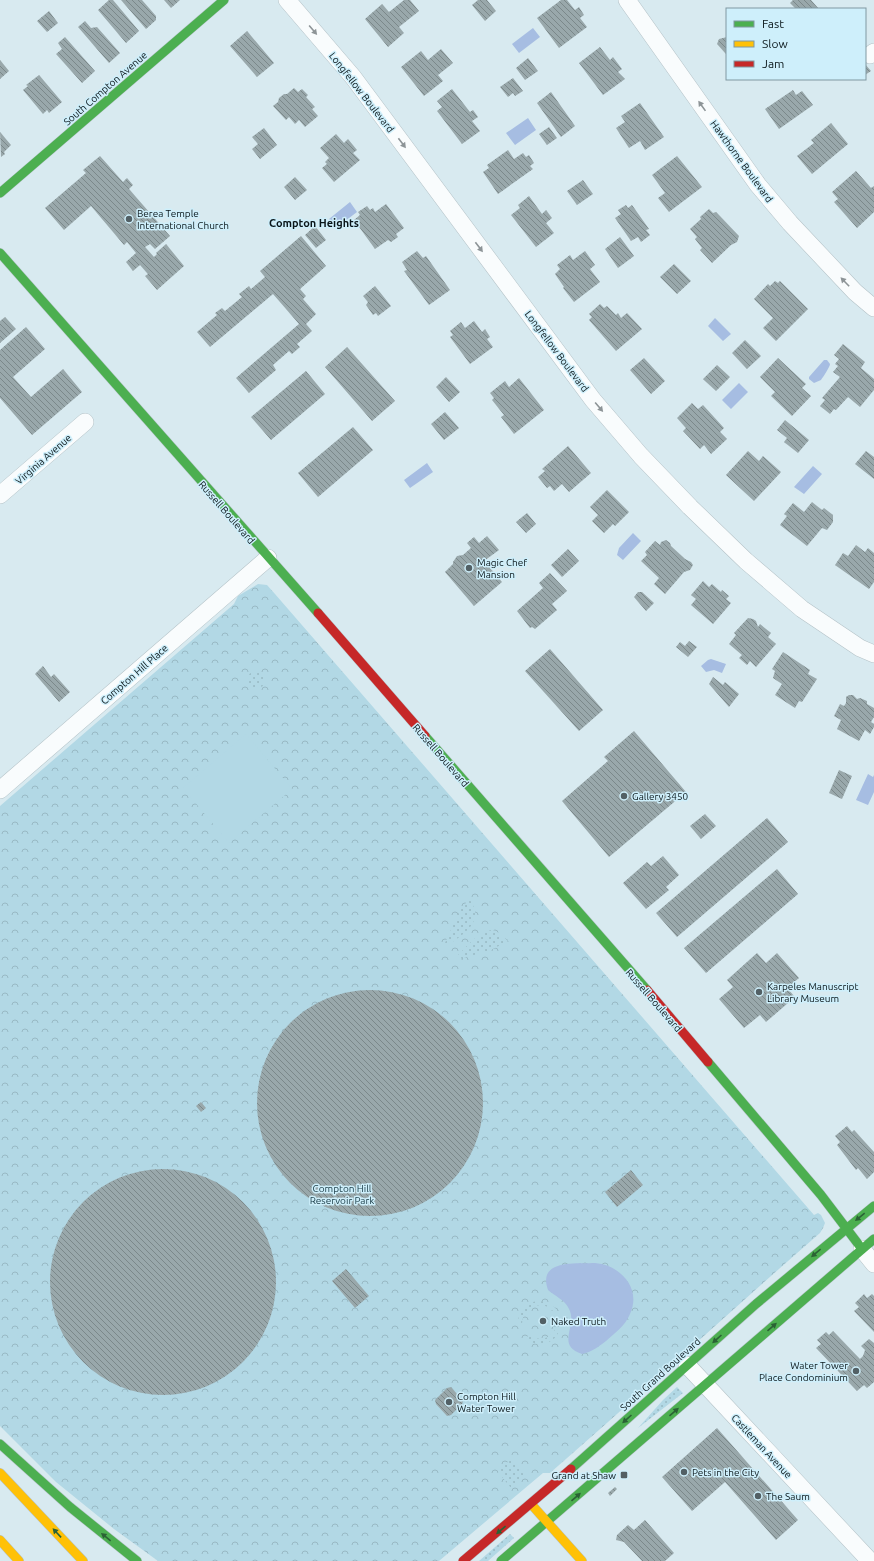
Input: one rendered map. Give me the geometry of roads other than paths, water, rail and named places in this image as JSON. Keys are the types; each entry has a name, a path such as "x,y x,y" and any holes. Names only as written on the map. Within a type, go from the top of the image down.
{"main road":[{"name":"South Compton Avenue","path":"0,193 224,0"},
{"name":"Russell Boulevard","path":"0,253 673,1021 816,1189 846,1228 868,1244"},
{"name":"South Grand Boulevard","path":"463,1561 531,1504 756,1304 874,1206"},
{"path":"501,1561 868,1244"},
{"path":"0,1444 70,1507 137,1561"},
{"path":"0,1473 83,1561"},
{"path":"531,1504 582,1561"},
{"path":"0,1540 20,1561"}],"street":[{"name":"Longfellow Boulevard","path":"287,0 353,77 593,400 640,456 741,556 802,609 860,648 874,654"},
{"name":"Hawthorne Boulevard","path":"627,0 758,185 790,224 855,292 874,308"},
{"name":"Virginia Avenue","path":"0,495 85,422"},
{"name":"Compton Hill Place","path":"0,790 268,558"},
{"name":"Russell Boulevard","path":"868,1244 874,1264"},
{"name":"Castleman Avenue","path":"687,1365 870,1561"}],"place":[{"name":"Berea Temple International Church","path":"129,219"},
{"name":"Magic Chef Mansion","path":"469,568"},
{"name":"Gallery 3450","path":"624,796"},
{"name":"Karpeles Manuscript Library Museum","path":"759,992"},
{"name":"Naked Truth","path":"543,1321"},
{"name":"Water Tower Place Condominium","path":"856,1371"},
{"name":"Compton Hill Water Tower","path":"449,1402"},
{"name":"Pets in the City","path":"684,1472"},
{"name":"Grand at Shaw","path":"624,1475"},
{"name":"The Saum","path":"758,1496"}],"district":[{"name":"Compton Heights","path":"314,223"}],"park label":[{"name":"Compton Hill Reservoir Park","path":"342,1194"}]}
